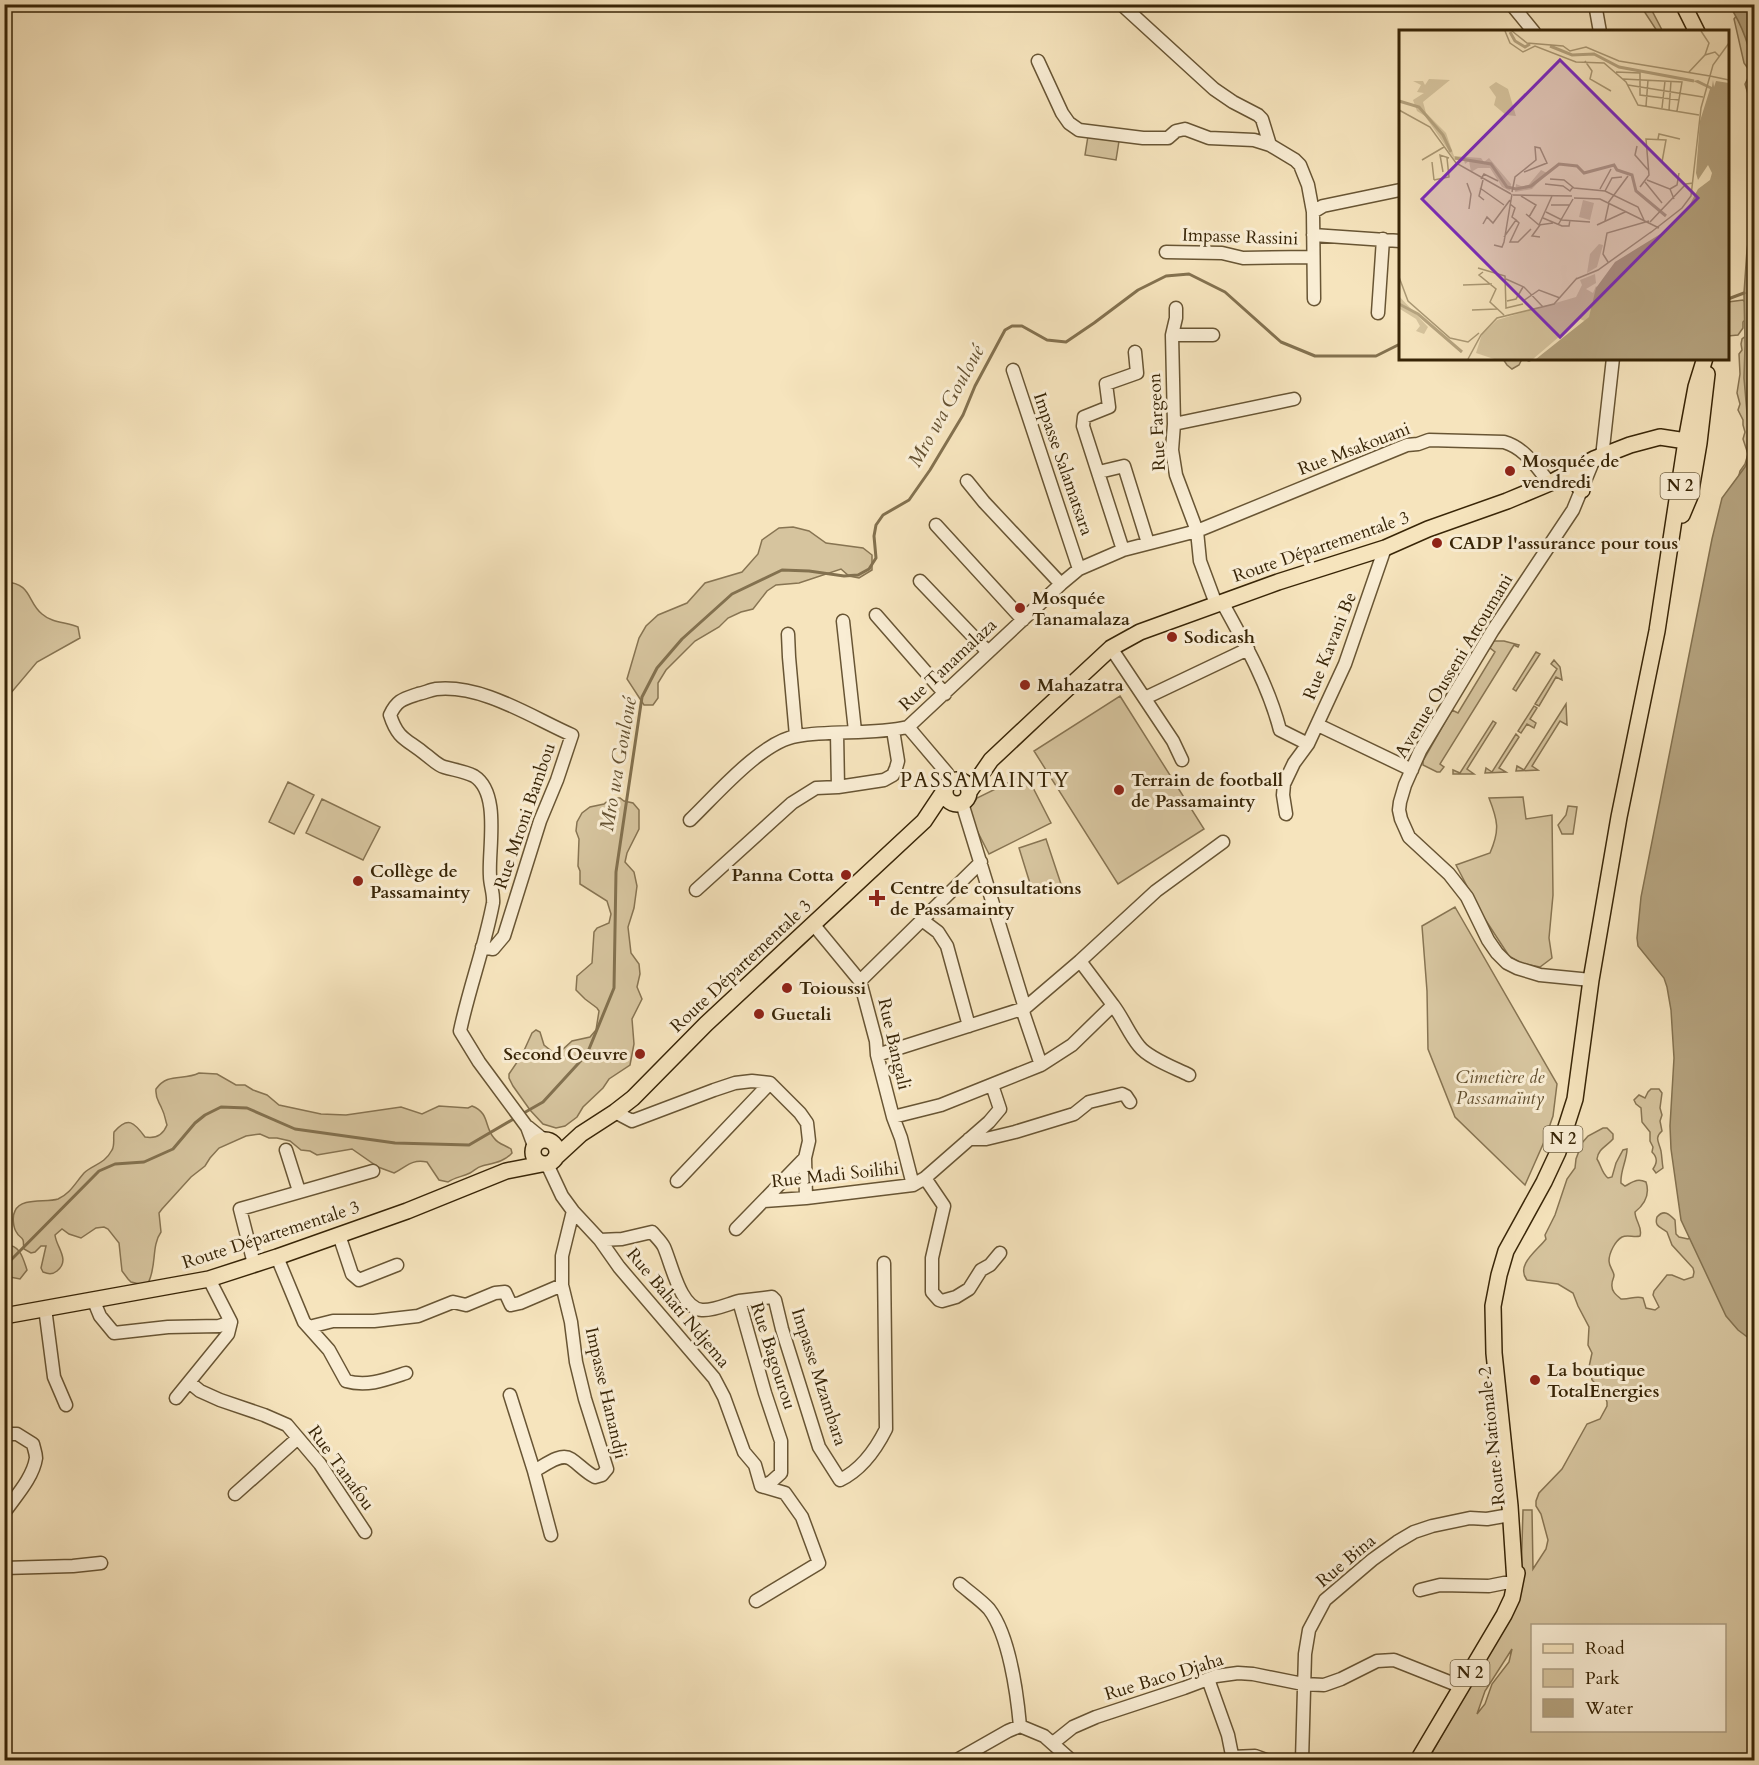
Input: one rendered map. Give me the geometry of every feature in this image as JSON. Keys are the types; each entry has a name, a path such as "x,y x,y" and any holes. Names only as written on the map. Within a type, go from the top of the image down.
{"main road":[{"path":"1683,4 1696,30"},
{"path":"1692,442 1696,387 1705,360"},
{"name":"Route Départementale 3","path":"4,1316 209,1279 407,1211 506,1171 548,1162 581,1134 633,1098 706,1024 1111,648 1140,632 1278,582 1385,548 1436,526 1507,501 1624,447 1652,438 1666,437 1692,442"},
{"name":"N 2","path":"1591,980 1619,817 1657,631 1673,531 1684,512 1689,496 1692,442"},
{"path":"1566,475 1582,490"},
{"name":"Route Nationale 2","path":"1515,1583 1494,1353 1493,1306 1509,1244 1551,1167 1572,1111 1591,980"},
{"name":"Route Départementale 3","path":"506,1171 540,1144 581,1134"},
{"path":"540,1144 556,1147 548,1162 535,1160 532,1153 540,1144"},
{"name":"Route Nationale 2","path":"1418,1761 1504,1615 1512,1598 1519,1563 1519,1499 1497,1286"},
{"name":"N 2","path":"1502,1423 1515,1462"}],"street":[{"path":"1121,4 1214,89 1258,115 1262,119 1270,145"},
{"path":"1511,4 1532,30"},
{"path":"1595,4 1600,30"},
{"path":"1038,61 1062,113 1069,123 1079,130 1143,138 1168,138 1180,129 1185,129 1209,138 1254,140 1270,145 1295,160 1300,165 1308,185 1313,212 1314,299"},
{"path":"1313,212 1323,206 1399,190"},
{"path":"1314,235 1399,241"},
{"path":"1378,314 1383,239"},
{"name":"Impasse Rassini","path":"1166,252 1222,253 1243,258 1312,257"},
{"name":"Rue Fargeon","path":"1176,308 1172,335 1174,424 1172,450 1176,475 1197,531 1200,561 1219,603 1248,649 1274,706 1280,730 1308,744"},
{"path":"1172,335 1214,335"},
{"path":"1123,550 1083,426 1084,417 1109,407 1106,384 1137,373 1135,352"},
{"name":"Avenue Ousseni Attoumani","path":"1591,980 1531,973 1507,963 1488,940 1467,897 1449,874 1409,837 1401,819 1400,802 1420,751 1482,648 1574,510 1598,458 1613,360"},
{"name":"Impasse Salamatsara","path":"1013,370 1079,569"},
{"path":"1174,424 1294,399"},
{"name":"Rue Msakouani","path":"1197,531 1407,446 1429,440 1512,444 1531,460 1550,483"},
{"path":"1099,472 1124,466 1148,543"},
{"path":"967,481 1061,584"},
{"path":"936,525 1023,620"},
{"name":"Rue Tanamalaza","path":"690,820 755,757 772,746 796,736 908,727 1079,569 1123,550 1197,531"},
{"name":"Rue Kavani Be","path":"1385,548 1352,649 1318,725 1412,770"},
{"path":"920,581 988,652"},
{"path":"876,615 945,694"},
{"path":"843,621 855,731"},
{"path":"788,634 796,736"},
{"path":"1111,648 1173,741 1182,760"},
{"path":"1145,698 1248,649"},
{"name":"Rue Mroni Bambou","path":"436,690 466,690 486,696 572,735 540,821 504,936 493,949 482,947 494,900 490,876 492,827 487,790 477,778 463,771 442,766 404,740 394,728 390,715 396,704 411,696 436,690"},
{"path":"1286,814 1284,784 1294,763 1318,725"},
{"path":"908,727 947,773 956,792 981,862 1025,1008 1023,1012 1041,1065"},
{"path":"696,890 792,803 816,788 884,780 893,775 898,761 893,730"},
{"path":"837,734 838,787"},
{"path":"877,1055 1025,1008 1156,891 1223,842"},
{"path":"860,981 981,862"},
{"path":"922,920 938,932 947,946 969,1026"},
{"name":"Rue Bangali","path":"813,924 860,981 892,1116 901,1138 913,1185"},
{"path":"482,947 460,1031 479,1062 540,1144"},
{"path":"1080,961 1122,1017 1140,1048 1189,1075"},
{"path":"892,1116 941,1105 1041,1065 1072,1045 1113,1005"},
{"path":"615,1112 632,1121 735,1083 752,1081 770,1083 807,1123 809,1141 806,1158 806,1198"},
{"path":"676,1181 770,1083"},
{"name":"Rue Madi Soilihi","path":"764,1201 913,1185 925,1178 989,1122 1000,1109 992,1085"},
{"path":"969,1139 986,1139 1015,1132 1074,1114 1089,1102 1122,1094 1130,1102"},
{"path":"286,1150 299,1191"},
{"path":"736,1229 806,1158"},
{"name":"Rue Bahati Ndjema","path":"548,1162 562,1196 573,1211 600,1240 619,1267 714,1378 724,1397 744,1452 755,1465 761,1486"},
{"path":"255,1264 240,1209 373,1171"},
{"path":"925,1178 944,1206 932,1258 932,1292 935,1296 942,1301 956,1297 969,1289 981,1270 990,1265 1000,1253"},
{"name":"Impasse Hanandji","path":"534,1471 564,1456 569,1457 583,1471 595,1477 607,1468 576,1362 571,1322 562,1285 562,1256 573,1211"},
{"name":"Rue Bagourou","path":"600,1240 622,1239 652,1232 662,1244 682,1295 695,1308 704,1310 739,1301 781,1442 781,1473 771,1482 761,1486"},
{"path":"339,1235 352,1274 359,1280 397,1265"},
{"path":"277,1257 304,1322 328,1350 346,1381 357,1384 375,1383 406,1373"},
{"name":"Impasse Mzambara","path":"739,1301 772,1297 775,1300 819,1447 840,1480 867,1458 881,1440 886,1429 884,1263"},
{"path":"176,1398 228,1335 231,1322 209,1279"},
{"path":"309,1327 333,1321 374,1321 418,1316 453,1302 466,1305 495,1293 505,1292 511,1305 562,1285"},
{"path":"93,1299 100,1316 114,1333 168,1327 219,1326 231,1322"},
{"path":"45,1308 54,1377 66,1405"},
{"name":"Rue Tanafou","path":"189,1382 200,1391 220,1400 287,1425 320,1464 366,1532"},
{"path":"510,1395 551,1535"},
{"path":"4,1434 16,1434 33,1444 36,1455 30,1473 4,1513"},
{"path":"235,1494 298,1438"},
{"path":"756,1601 819,1563 802,1517 785,1493 761,1486"},
{"name":"Rue Bina","path":"1302,1761 1305,1654 1309,1630 1325,1599 1372,1560 1404,1538 1432,1526 1470,1518 1487,1520 1510,1515"},
{"path":"4,1568 101,1563"},
{"path":"1420,1590 1440,1585 1490,1586 1515,1583"},
{"path":"960,1584 988,1608 1000,1626 1007,1648 1020,1726"},
{"name":"Rue Baco Djaha","path":"1053,1743 1073,1727 1096,1717 1216,1676 1238,1673 1303,1684 1324,1685 1377,1661 1394,1660 1462,1687"},
{"path":"1208,1679 1228,1735 1233,1759 1255,1756 1266,1761"},
{"path":"957,1761 1020,1726 1044,1736 1071,1761"}],"green space":[{"path":"1640,5 1649,5 1662,30 1656,30"},
{"path":"1754,11 1754,135 1751,100 1745,84 1749,70 1744,63 1734,19 1737,15"},
{"path":"1088,136 1119,141 1116,160 1085,155"},
{"path":"1743,300 1745,302 1747,318 1738,335 1729,336 1729,302"},
{"path":"1747,335 1754,473 1739,475 1748,454 1743,439 1745,432 1738,410 1740,404 1737,393 1740,374 1739,354 1742,350 1742,339"},
{"path":"1504,360 1522,360 1519,365 1512,369"},
{"path":"793,527 809,531 826,543 863,548 872,555 872,570 859,578 849,576 841,569 799,583 776,585 767,591 753,609 728,618 719,627 695,641 666,670 658,683 658,698 653,705 644,705 627,679 639,638 646,626 658,615 687,603 705,583 742,572 758,554 762,540 779,528"},
{"path":"5,582 14,583 25,589 37,609 46,617 78,627 80,638 37,662 5,700"},
{"path":"1494,641 1519,645 1518,647 1514,645 1440,764 1444,767 1440,772 1423,765 1423,761 1452,710 1458,713 1495,652 1490,648"},
{"path":"1536,652 1540,654 1516,691 1513,689"},
{"path":"1554,660 1560,667 1562,680 1556,677 1539,706 1535,704 1557,669 1551,664"},
{"name":"Terrain de football de Passamainty","path":"1120,696 1204,829 1118,884 1034,751"},
{"path":"1566,704 1567,725 1560,721 1532,766 1538,770 1516,771 1517,766 1524,770"},
{"path":"1534,706 1537,708 1530,719 1536,723 1534,728 1527,724 1521,733 1518,731"},
{"path":"1493,721 1496,723 1467,769 1474,774 1453,774 1453,770 1460,773"},
{"path":"1516,734 1519,737 1499,768 1506,772 1485,773 1486,768 1492,772"},
{"path":"1026,774 1051,823 989,854 967,811 977,798"},
{"path":"288,782 314,795 294,834 269,822"},
{"path":"1523,797 1526,819 1552,815 1553,895 1549,938 1552,958 1540,967 1520,963 1509,956 1481,913 1456,865 1490,853 1497,825 1489,798"},
{"path":"611,798 620,798 633,803 639,810 639,829 625,862 634,872 637,886 628,927 631,953 639,964 640,974 637,987 642,999 632,1019 634,1044 630,1065 609,1079 583,1107 577,1117 565,1126 556,1128 543,1124 530,1110 513,1086 509,1074 522,1055 532,1033 536,1030 540,1032 544,1045 554,1053 562,1050 572,1041 590,1037 596,1030 599,1011 576,990 577,976 592,963 594,932 597,928 609,923 611,914 607,901 580,884 579,839 576,831 577,822 582,813 590,807 604,804"},
{"path":"322,799 380,827 363,860 306,833"},
{"path":"1568,806 1577,807 1573,834 1562,834 1558,825 1566,815"},
{"path":"1046,839 1061,884 1033,893 1019,848"},
{"name":"Cimetière de Passamaïnty","path":"1455,907 1557,1084 1553,1116 1525,1185 1455,1117 1428,1049 1427,991 1422,926"},
{"path":"199,1073 217,1074 236,1085 245,1085 267,1095 279,1105 321,1114 346,1115 401,1107 422,1114 439,1106 468,1108 472,1106 482,1112 496,1140 511,1149 512,1153 502,1160 480,1167 448,1182 439,1180 427,1162 413,1163 394,1173 378,1167 352,1149 317,1155 301,1150 290,1141 269,1138 260,1134 246,1136 219,1148 205,1166 191,1177 159,1213 161,1232 156,1244 148,1283 144,1285 128,1279 122,1271 119,1243 104,1227 96,1228 81,1238 62,1229 55,1235 63,1258 61,1267 53,1273 43,1272 41,1268 46,1246 41,1246 31,1253 24,1249 23,1240 18,1235 13,1222 14,1213 18,1207 28,1202 58,1199 66,1194 84,1173 109,1155 113,1146 114,1132 123,1124 131,1123 145,1137 156,1137 161,1134 167,1125 156,1089 166,1080"},
{"path":"1651,1089 1659,1089 1662,1093 1660,1121 1662,1131 1658,1143 1663,1168 1656,1173 1653,1169 1656,1160 1652,1152 1650,1132 1642,1122 1641,1108 1634,1100 1639,1095 1645,1098"},
{"path":"1607,1128 1613,1134 1613,1139 1601,1150 1597,1159 1603,1172 1608,1178 1612,1177 1616,1163 1623,1150 1627,1149 1621,1183 1625,1186 1640,1180 1646,1182 1647,1186 1646,1198 1635,1212 1640,1236 1622,1237 1610,1254 1609,1263 1614,1275 1612,1289 1621,1299 1643,1298 1646,1308 1655,1310 1659,1307 1653,1295 1654,1291 1667,1275 1684,1280 1693,1277 1693,1268 1672,1245 1667,1232 1657,1225 1657,1217 1664,1213 1671,1216 1675,1220 1676,1234 1688,1239 1754,1207 1754,1728 1749,1760 1428,1760 1483,1663 1521,1578 1523,1510 1532,1510 1533,1569 1546,1549 1548,1540 1541,1514 1536,1506 1539,1493 1562,1469 1587,1424 1600,1419 1607,1406 1604,1393 1592,1380 1589,1367 1592,1353 1588,1345 1589,1327 1573,1293 1558,1284 1527,1280 1524,1274 1526,1263 1546,1239 1545,1235 1555,1215 1567,1179 1575,1168 1582,1143 1588,1136","holes":["1512,1649 1509,1662 1492,1684 1485,1704 1477,1714 1485,1691"]},
{"path":"5,1245 17,1249 22,1257 27,1270 20,1279 5,1278"}],"water":[{"path":"1729,5 1754,5 1754,75 1746,38"},
{"path":"1754,199 1754,1342 1738,1330 1726,1316 1681,1220 1671,1149 1674,1058 1671,1010 1664,978 1638,946 1637,938 1641,897 1712,539 1722,498 1745,467 1750,449 1744,378 1744,293"}],"waterway":[{"name":"Mro wa Gouloué","path":"522,1114 543,1102 587,1054 614,988 616,872 642,697 657,668 682,639 732,594 782,570 844,576 858,575 869,569 876,558 874,536 876,525 883,515 909,500 930,470 963,415 975,386 1005,330 1012,326 1022,326 1047,340 1066,342 1138,290 1166,276 1189,274 1225,292 1281,342 1315,356 1376,356 1399,344"},
{"name":"Mro wa Gouloué","path":"1729,299 1744,293"},
{"name":"Mro wa Gouloué","path":"4,1267 99,1171 115,1164 144,1162 173,1149 195,1123 221,1107 247,1108 295,1129 395,1143 469,1145 517,1117"}],"place":[{"name":"Mosquée de vendredi","path":"1510,471"},
{"name":"CADP l'assurance pour tous","path":"1437,543"},
{"name":"Mosquée Tanamalaza","path":"1020,608"},
{"name":"Sodicash","path":"1172,637"},
{"name":"Mahazatra","path":"1025,685"},
{"name":"Terrain de football de Passamainty","path":"1119,790"},
{"name":"Panna Cotta","path":"846,875"},
{"name":"Collège de Passamainty","path":"358,881"},
{"name":"Centre de consultations de Passamainty","path":"877,898"},
{"name":"Toioussi","path":"787,988"},
{"name":"Guetali","path":"759,1014"},
{"name":"Second Oeuvre","path":"640,1054"},
{"name":"La boutique TotalEnergies","path":"1535,1380"}],"district":[{"name":"PASSAMAINTY","path":"985,780"}]}
